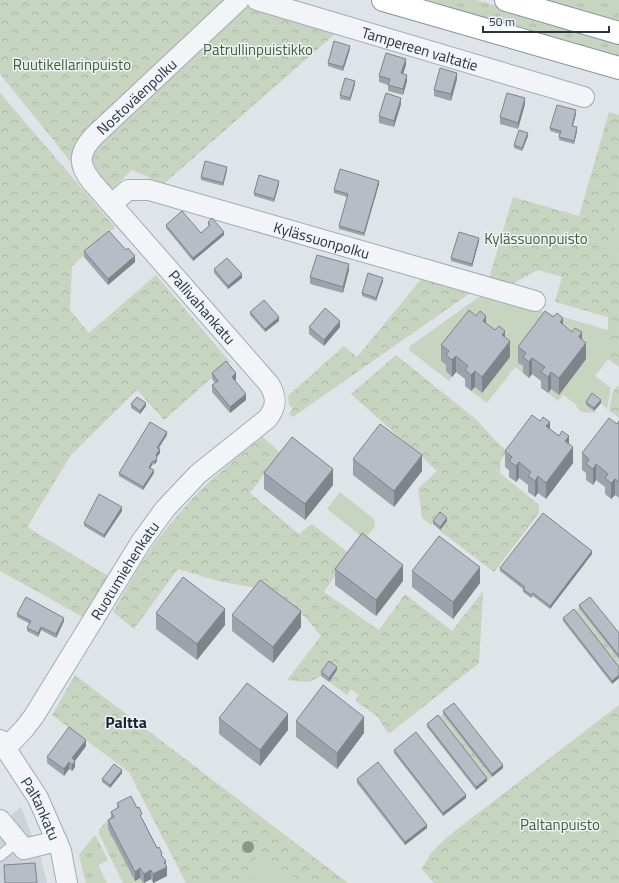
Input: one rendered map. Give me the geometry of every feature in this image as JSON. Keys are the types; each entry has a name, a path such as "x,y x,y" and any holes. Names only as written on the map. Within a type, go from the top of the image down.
{"highway":[{"path":"383,0 619,68"},
{"path":"506,0 619,33"}],"street":[{"name":"Nostoväenpolku","path":"112,204 86,175 81,161 84,148 98,132 239,0"},
{"name":"Tampereen valtatie","path":"257,0 584,97"},
{"name":"Kylässuonpolku","path":"112,204 128,190 149,190 535,301"},
{"name":"Pallivahankatu","path":"112,204 269,384 276,400 270,415"},
{"name":"Ruotumiehenkatu","path":"3,744 24,729 34,716 141,542 165,509 198,474 270,415"},
{"name":"Paltankatu","path":"3,744 38,798 57,841 67,883"},
{"path":"0,820 24,849 57,841"}],"lane":[{"path":"0,856 18,842"}],"shaded area":[{"path":"21,807 41,859 47,883 0,883 0,825"}],"green space":[{"name":"Ruutikellarinpuisto","path":"0,0 229,0 71,162 0,74"},
{"path":"427,0 476,0 619,41 619,56"},
{"path":"544,0 619,0 619,22"},
{"name":"Patrullinpuistikko","path":"254,7 363,42 335,34 159,188 151,185 149,177 132,170 109,192 91,169 92,148 244,8"},
{"path":"0,93 115,227 72,266 70,310 89,333 156,275 230,362 164,420 137,390 71,455 27,527 108,576 83,617 0,571"},
{"name":"Kylässuonpuisto","path":"609,112 619,115 619,214 608,251 619,255 619,367 608,359 608,317 555,302 562,277 538,270 510,285 488,282 513,197 579,216"},
{"path":"619,214 619,255 608,251"},
{"path":"423,277 473,291 293,417 289,414 293,408 289,405 288,396 344,346 357,357"},
{"path":"483,294 608,330 608,359 595,376 611,388 607,409 601,403 586,405 597,413 582,412 576,407 577,405 563,395 558,401 548,393 551,389 559,394 586,359 518,363 526,369 523,373 515,367 487,403 471,391 475,387 482,393 509,357 441,361 449,367 452,377 449,381 409,350 410,346"},
{"path":"396,355 477,420 507,451 501,460 500,473 539,505 539,513 494,572 440,531 439,515 431,525 422,518 418,489 437,471 351,394"},
{"path":"619,385 619,418 609,410 613,391"},
{"path":"263,437 280,453 250,493 299,534 312,524 350,554 324,592 379,630 405,594 452,631 483,591 479,663 390,733 387,732 377,716 355,701 359,695 351,689 347,695 329,682 337,671 309,682 287,680 321,636 306,618 272,591 218,581 178,569 134,629 113,612 146,557 176,517 202,488"},
{"path":"340,492 374,519 375,526 365,539 327,509"},
{"path":"579,608 619,659 619,670 574,612"},
{"path":"75,675 348,883 186,883 129,772 52,715"},
{"name":"Paltanpuisto","path":"619,705 619,883 434,883 422,869 431,853 447,837"},
{"path":"443,714 492,777 487,781 438,718"},
{"path":"117,809 108,829 135,880 140,878 143,883 123,883 99,834 99,830"},
{"path":"94,836 96,836 108,860 98,865 107,883 86,883 79,855"},
{"path":"260,853 301,883 253,883 252,875 247,871"}],"building":[{"path":"334,41 350,46 343,67 328,63"},
{"path":"386,53 406,59 401,73 407,75 403,89 388,85 390,79 379,76"},
{"path":"440,68 457,73 451,94 434,90"},
{"path":"345,78 355,81 350,98 340,95"},
{"path":"386,93 401,98 394,121 379,116"},
{"path":"507,93 525,98 518,123 500,117"},
{"path":"557,105 576,110 572,126 577,127 574,141 559,137 561,131 550,128"},
{"path":"519,130 528,133 522,148 514,145"},
{"path":"205,161 227,167 223,183 201,177"},
{"path":"340,169 379,181 364,233 339,226 348,194 334,190"},
{"path":"259,175 279,181 274,199 254,193"},
{"path":"182,211 201,233 210,225 208,222 212,218 224,232 193,258 166,225"},
{"path":"109,231 126,250 128,248 135,256 108,279 84,251"},
{"path":"459,232 479,238 472,264 451,258"},
{"path":"317,255 349,264 343,287 310,277"},
{"path":"227,258 242,274 228,286 214,269"},
{"path":"368,273 383,278 376,298 362,293"},
{"path":"264,300 279,317 265,329 250,312"},
{"path":"325,308 340,321 324,340 309,327"},
{"path":"469,310 476,316 480,311 486,316 483,321 495,330 499,326 505,331 502,335 510,341 482,377 475,371 471,375 465,370 468,366 456,356 452,360 446,355 449,351 441,345"},
{"path":"545,311 553,317 557,313 563,318 560,322 572,332 575,328 582,332 579,337 586,343 559,378 551,372 548,377 541,372 545,367 532,358 529,362 523,357 526,353 518,347"},
{"path":"226,361 236,373 232,377 246,394 230,407 212,385 218,381 212,373"},
{"path":"592,393 601,400 594,408 586,402"},
{"path":"137,397 146,403 140,411 131,404"},
{"path":"532,415 540,421 543,417 550,422 546,426 559,436 562,431 569,436 565,441 573,447 546,483 538,476 535,481 528,476 531,472 519,462 516,466 509,461 512,457 505,451"},
{"path":"609,418 617,424 619,421 619,482 615,479 611,483 605,478 608,474 596,464 593,469 586,464 589,459 582,453"},
{"path":"150,422 167,432 157,448 160,449 156,455 157,458 152,462 149,468 154,470 143,487 119,473"},
{"path":"380,424 422,455 394,491 353,459"},
{"path":"292,437 333,469 305,504 264,473"},
{"path":"99,494 122,507 104,535 84,523"},
{"path":"440,512 447,518 440,527 433,521"},
{"path":"543,513 592,551 550,606 533,593 531,595 523,589 525,587 500,568"},
{"path":"362,533 403,565 376,600 335,569"},
{"path":"439,536 480,567 453,602 412,571"},
{"path":"183,577 225,609 197,644 156,613"},
{"path":"260,580 301,611 273,647 232,615"},
{"path":"26,597 64,618 56,634 41,627 38,633 27,628 31,621 17,614"},
{"path":"590,597 619,633 619,656 579,605"},
{"path":"574,609 619,667 619,675 612,681 563,618"},
{"path":"329,661 337,667 329,678 321,672"},
{"path":"247,683 288,714 260,750 219,718"},
{"path":"323,685 364,717 337,753 296,721"},
{"path":"454,703 503,765 492,774 443,711"},
{"path":"438,715 487,778 476,787 427,724"},
{"path":"69,727 86,740 72,758 75,761 72,765 69,762 64,769 47,757"},
{"path":"416,732 466,795 443,813 394,750"},
{"path":"378,762 427,825 405,842 357,779"},
{"path":"114,764 122,770 110,785 102,779"},
{"path":"131,796 137,808 139,807 142,814 140,815 157,848 159,847 162,854 161,855 166,861 164,862 167,867 153,874 151,870 144,874 140,868 135,872 108,820 114,817 111,812 119,807 117,803"},
{"path":"35,863 37,883 5,883 4,865"}],"district":[{"name":"Paltta","path":"126,722"}]}
